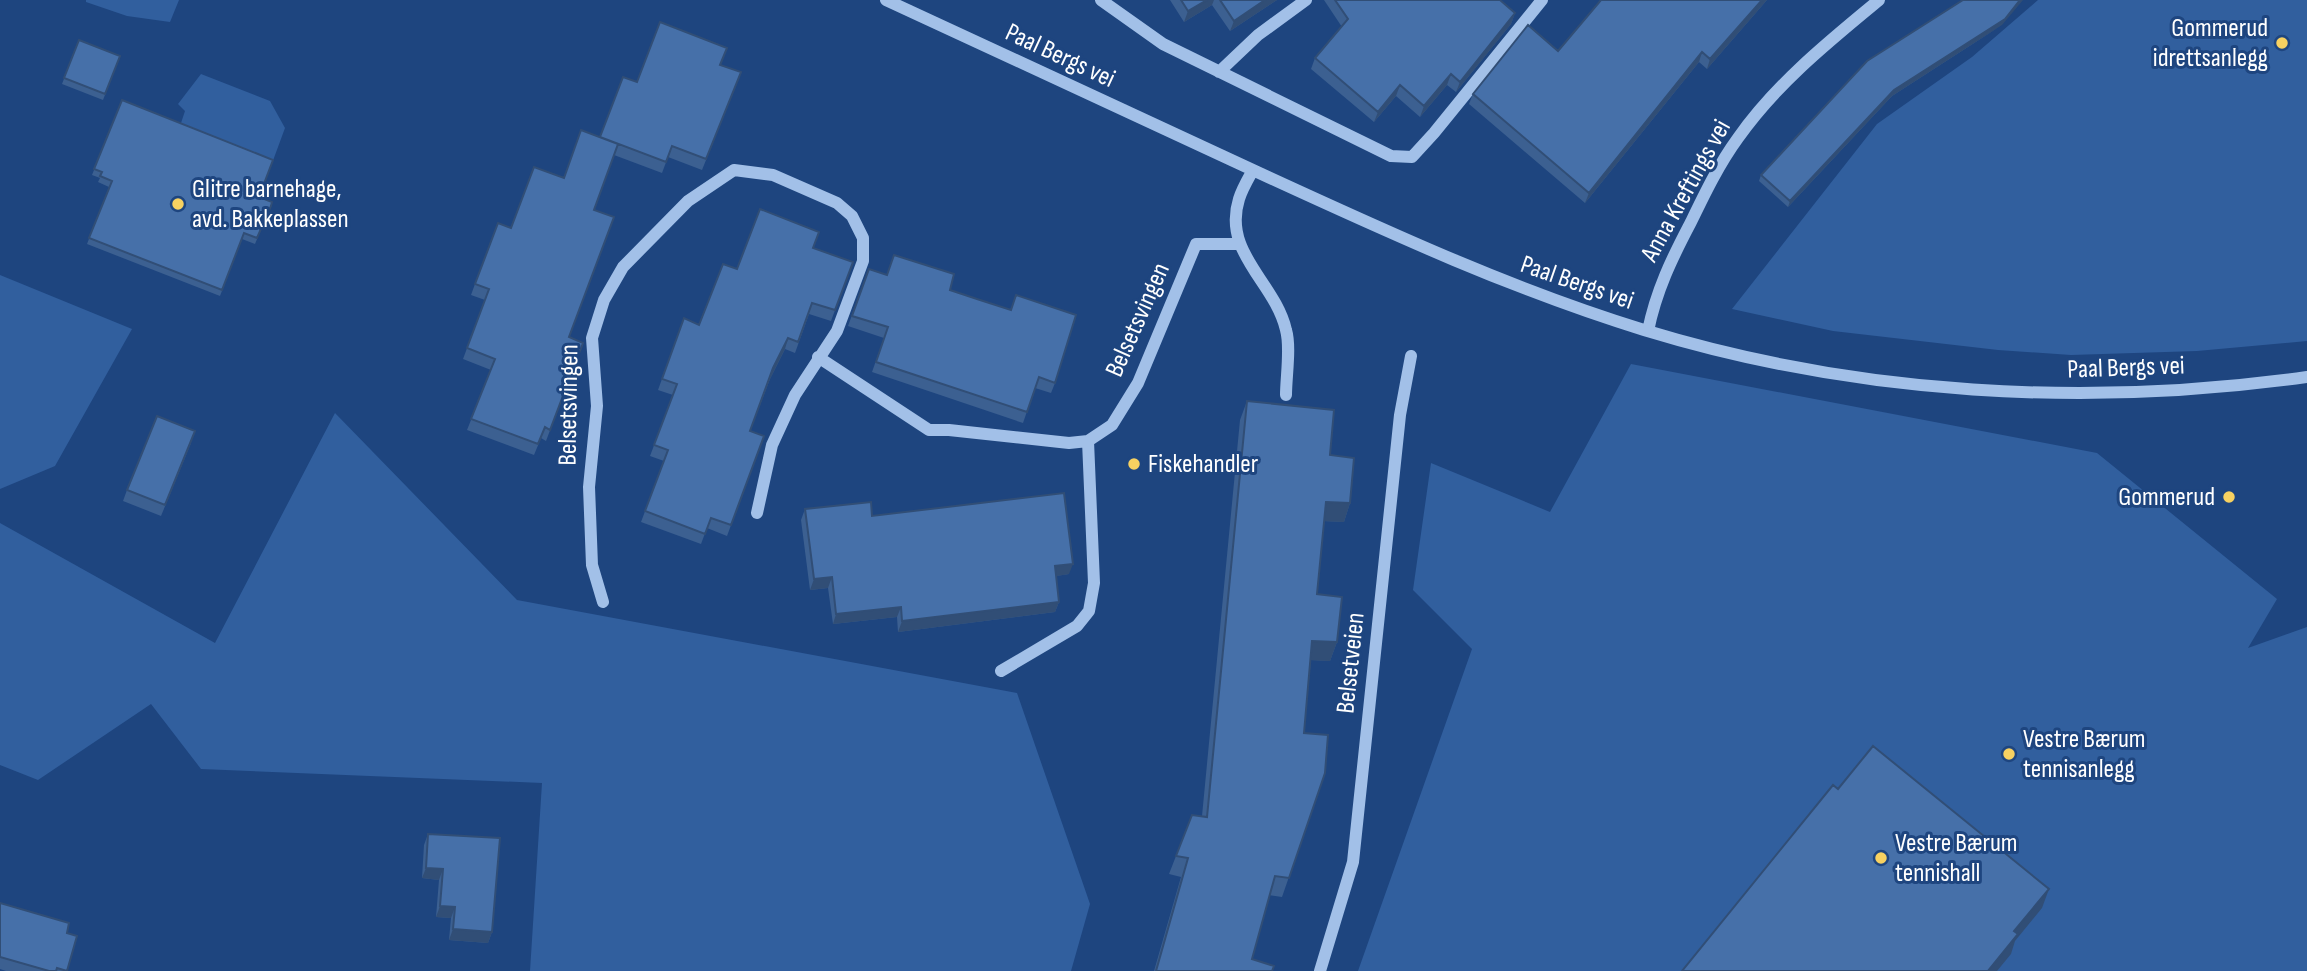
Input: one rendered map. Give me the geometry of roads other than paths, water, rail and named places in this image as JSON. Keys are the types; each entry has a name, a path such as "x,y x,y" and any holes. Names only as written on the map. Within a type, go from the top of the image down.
{"street":[{"name":"Paal Bergs vei","path":"886,0 1476,271 1648,331 1751,357 1826,372 1901,383 1980,390 2073,393 2155,391 2243,386 2307,377"},
{"path":"1101,0 1163,44 1391,156 1412,157 1542,0"},
{"path":"1219,72 1258,35 1306,0"},
{"name":"Anna Kreftings vei","path":"1648,331 1655,299 1665,272 1714,177 1738,138 1773,95 1820,49 1879,0"},
{"name":"Belsetsvingen","path":"603,602 592,565 589,486 597,406 592,338 604,300 623,267 688,201 734,170 773,175 837,203 852,216 863,238 863,261 837,331 795,395 772,446 757,513"},
{"path":"1253,170 1239,199 1234,224 1238,244 1276,303 1287,332 1286,395"},
{"name":"Belsetsvingen","path":"1088,440 1112,425 1138,383 1196,244 1238,244"},
{"name":"Belsetveien","path":"1320,971 1353,862 1400,415 1410,356"},
{"path":"818,357 929,430 1069,443 1088,440 1094,583 1089,611 1077,626 1001,671"}],"place":[{"name":"Gommerud idrettsanlegg","path":"2282,43"},
{"name":"Glitre barnehage, avd. Bakkeplassen","path":"178,204"},
{"name":"Fiskehandler","path":"1134,464"},
{"name":"Gommerud","path":"2229,497"},
{"name":"Vestre Bærum tennisanlegg","path":"2009,754"},
{"name":"Vestre Bærum tennishall","path":"1881,858"}]}
